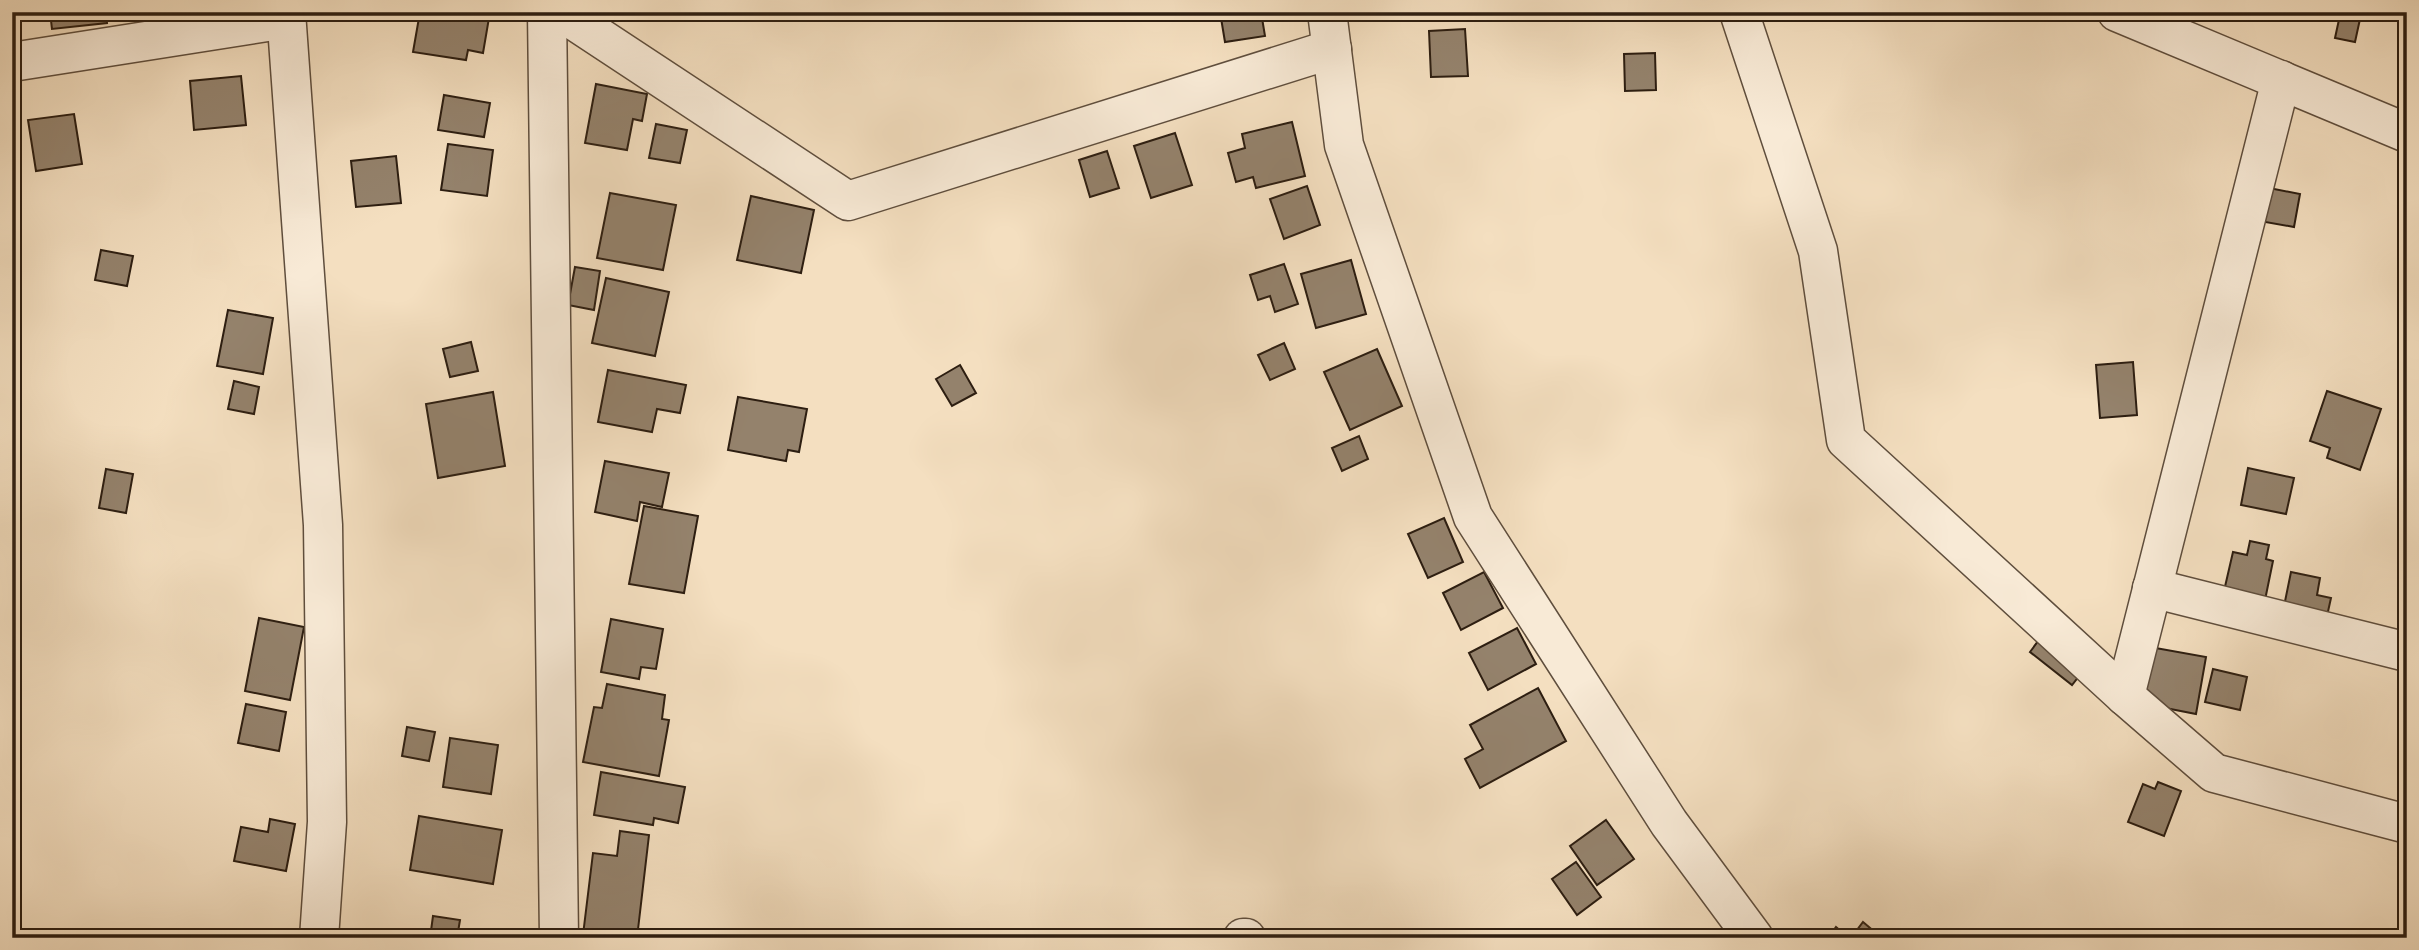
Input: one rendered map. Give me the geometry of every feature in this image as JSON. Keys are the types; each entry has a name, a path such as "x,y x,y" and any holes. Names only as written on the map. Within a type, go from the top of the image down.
{"street":[{"path":"547,12 559,938"},
{"path":"561,12 848,201 1330,30 1344,145 1474,517 1670,823 1754,938"},
{"path":"1739,12 1818,251 1846,440 2125,696 2214,773 2407,824"},
{"path":"2117,12 2407,133"},
{"path":"12,62 286,16 323,525 327,822 319,938"},
{"path":"2125,696 2281,80"},
{"path":"2152,588 2407,652"}],"building":[{"path":"50,12 106,12 107,23 52,29"},
{"path":"420,12 490,12 483,53 468,50 466,60 413,52"},
{"path":"1220,12 1261,12 1265,36 1225,42"},
{"path":"2340,15 2360,19 2355,42 2335,38"},
{"path":"1465,29 1468,76 1431,77 1429,31"},
{"path":"1655,53 1656,90 1625,91 1624,54"},
{"path":"241,76 246,125 194,130 190,81"},
{"path":"596,84 647,94 642,121 633,119 627,150 585,143"},
{"path":"444,95 490,103 484,137 438,130"},
{"path":"74,114 82,164 36,171 28,120"},
{"path":"1292,122 1305,176 1256,188 1253,177 1236,182 1228,153 1245,148 1242,134"},
{"path":"656,124 687,130 680,163 649,158"},
{"path":"1175,133 1192,185 1151,198 1134,146"},
{"path":"448,144 493,150 487,196 441,190"},
{"path":"1107,151 1119,188 1090,197 1079,160"},
{"path":"396,156 401,203 356,207 351,161"},
{"path":"1307,186 1320,225 1284,239 1270,199"},
{"path":"2259,186 2300,194 2294,227 2254,220"},
{"path":"610,193 676,205 663,270 597,258"},
{"path":"751,196 814,210 801,273 737,260"},
{"path":"101,250 133,256 127,286 95,280"},
{"path":"1351,260 1366,314 1316,328 1301,274"},
{"path":"1284,264 1298,304 1275,312 1270,296 1258,300 1250,275"},
{"path":"575,267 600,271 594,310 568,305"},
{"path":"606,278 669,292 655,356 592,343"},
{"path":"228,310 273,318 263,374 217,366"},
{"path":"471,342 478,371 450,377 443,349"},
{"path":"1284,343 1295,369 1270,380 1258,355"},
{"path":"1377,349 1402,406 1350,430 1324,372"},
{"path":"2133,362 2137,415 2100,418 2096,365"},
{"path":"960,365 976,393 952,406 936,379"},
{"path":"608,370 686,385 680,413 657,409 652,432 598,422"},
{"path":"234,381 259,387 254,414 228,409"},
{"path":"2327,391 2381,409 2360,470 2327,458 2330,448 2310,441"},
{"path":"493,392 505,466 438,478 426,404"},
{"path":"738,397 807,409 799,452 788,450 786,461 728,450"},
{"path":"1359,436 1368,459 1342,471 1332,448"},
{"path":"605,461 669,473 662,507 640,502 637,521 595,512"},
{"path":"2248,468 2294,478 2286,514 2241,505"},
{"path":"106,469 133,474 126,513 99,508"},
{"path":"644,506 698,516 684,593 629,584"},
{"path":"1444,518 1463,562 1428,578 1408,534"},
{"path":"2250,541 2269,545 2266,559 2273,561 2265,600 2224,591 2233,552 2247,555"},
{"path":"1484,572 1503,608 1461,630 1443,593"},
{"path":"2291,572 2320,578 2317,595 2331,598 2325,625 2282,616"},
{"path":"259,618 304,627 290,700 245,691"},
{"path":"611,619 663,629 656,669 641,667 639,679 601,672"},
{"path":"1517,628 1536,664 1488,690 1469,653"},
{"path":"2044,633 2087,666 2072,685 2030,652"},
{"path":"2150,647 2206,657 2196,714 2140,703"},
{"path":"2213,669 2247,677 2240,710 2205,702"},
{"path":"607,684 665,695 662,719 669,720 659,776 583,762 594,707 602,708"},
{"path":"1538,688 1566,741 1480,788 1465,759 1483,749 1470,725"},
{"path":"246,704 286,712 279,751 238,743"},
{"path":"407,727 435,732 429,761 402,756"},
{"path":"450,738 498,745 491,794 443,787"},
{"path":"601,772 685,787 678,823 654,818 653,825 594,815"},
{"path":"2158,782 2181,791 2164,836 2128,822 2143,784 2155,789"},
{"path":"419,816 502,830 493,884 410,870"},
{"path":"270,819 295,824 286,871 234,861 241,827 268,832"},
{"path":"1606,820 1634,859 1597,885 1570,846"},
{"path":"620,831 649,835 637,938 583,935 593,853 617,856"},
{"path":"1576,862 1601,897 1577,915 1552,879"},
{"path":"433,916 460,920 457,938 430,938"},
{"path":"1863,922 1882,938 1851,938"},
{"path":"1836,927 1849,938 1828,938"}]}
